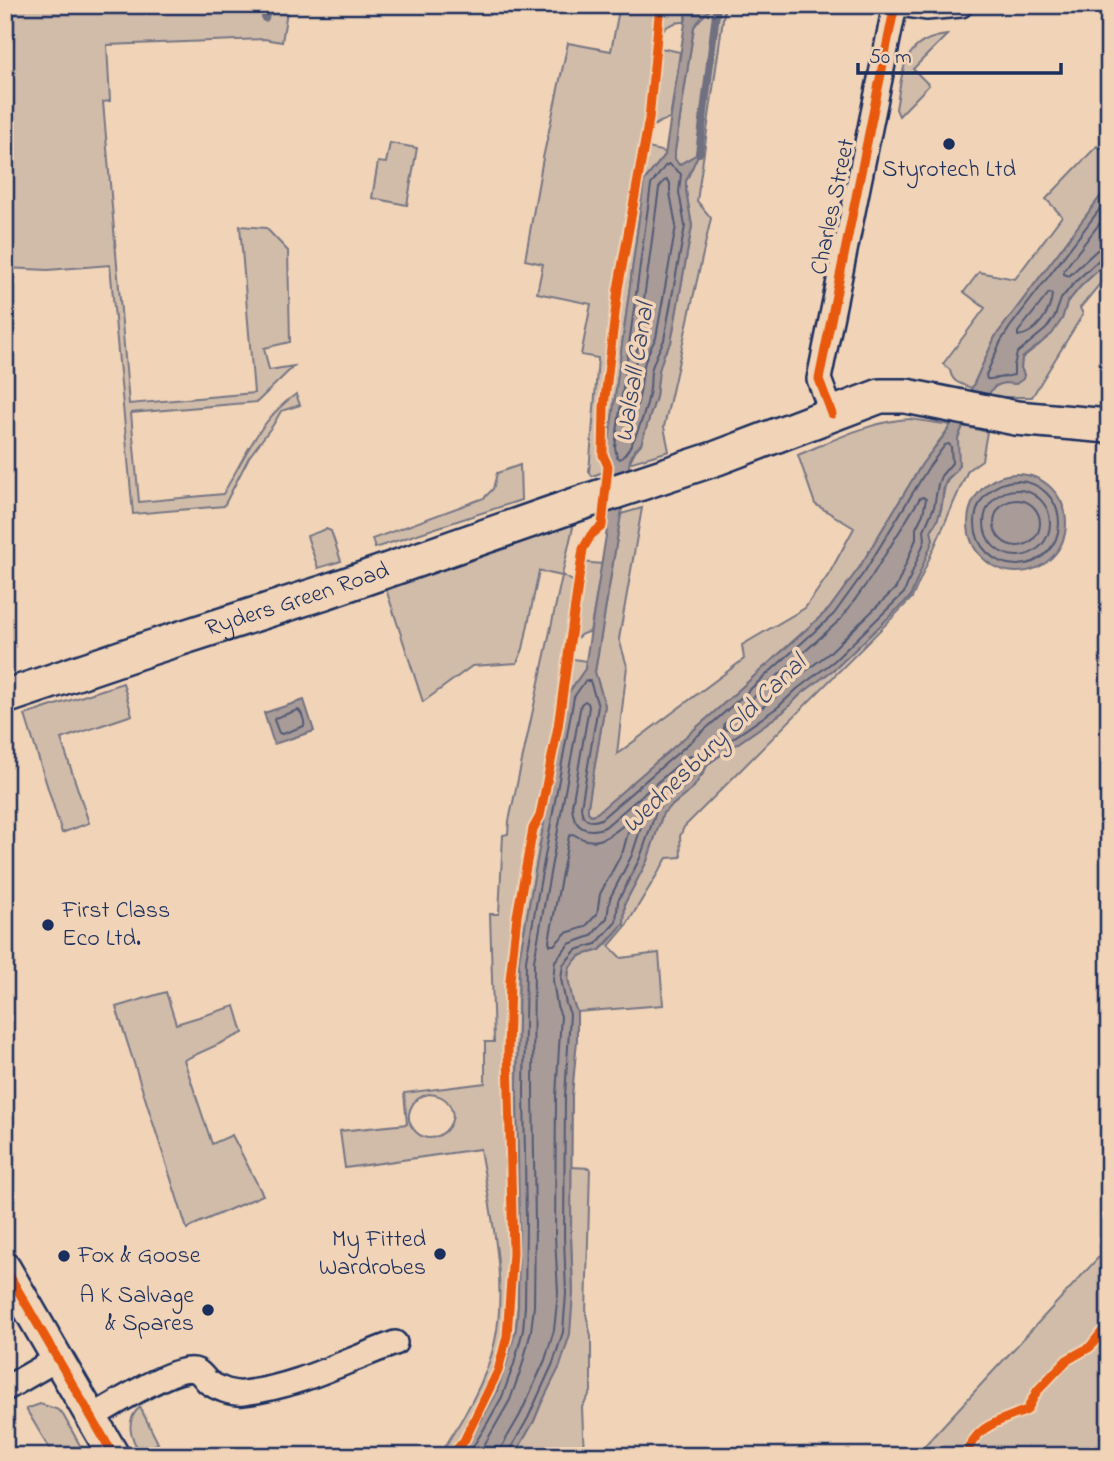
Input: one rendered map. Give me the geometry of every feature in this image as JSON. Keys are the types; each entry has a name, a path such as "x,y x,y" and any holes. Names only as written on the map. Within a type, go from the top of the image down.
{"main road":[{"path":"832,414 880,396 906,396 1016,418 1109,426"},
{"name":"Ryders Green Road","path":"5,697 335,589 717,458 832,414"}],"street":[{"name":"Charles Street","path":"832,414 819,379 895,5"},
{"path":"906,5 926,8 961,5"},
{"path":"5,1268 114,1456"},
{"path":"92,1417 147,1386 186,1369 197,1371 218,1388 239,1394 268,1389 338,1366 395,1343"},
{"path":"5,1390 57,1359"}],"shaded area":[{"path":"5,5 288,5 282,42 264,39 107,45 110,101 103,102 129,404 254,393 240,226 266,228 288,251 290,342 264,348 269,370 294,366 257,402 131,413 139,502 223,494 262,427 296,394 300,405 281,411 249,457 224,506 133,514 110,265 48,270 5,268"},
{"path":"620,5 682,5 685,22 666,27 657,35 656,47 680,52 670,119 659,122 652,128 644,147 665,152 665,155 644,181 608,449 612,469 592,476 589,472 598,358 581,355 591,304 537,293 543,264 525,260 543,158 568,43 611,51"},
{"path":"715,5 725,5 697,201 711,218 664,427 669,451 629,463 641,444 656,397 658,371 671,343 692,226 686,181 698,154 678,165 675,151 694,27"},
{"path":"947,35 913,69 929,85 899,116 896,109 903,71 912,51 921,43"},
{"path":"1109,141 1109,185 995,337 972,388 958,382 943,364 985,308 964,292 979,272 1015,279 1062,216 1046,199 1097,146 1101,149"},
{"path":"390,143 417,148 407,205 372,198 378,162 386,163"},
{"path":"1109,260 1109,273 1080,308 1083,314 1032,397 994,397 988,394 1000,384 1016,384 1024,375 1021,368 1022,358 1039,345 1062,319 1067,303 1080,287"},
{"path":"910,419 951,425 922,464 859,568 829,609 597,814 591,815 588,806 605,705 595,672 621,514 642,508 619,639 627,666 617,754 744,659 742,645 805,608 829,574 854,528 815,504 798,455 867,427"},
{"path":"963,426 987,432 982,460 968,470 912,598 684,827 680,836 681,857 667,858 626,926 609,946 621,958 659,953 663,1005 577,1012 569,990 570,967 580,956 601,949 624,924 625,903 647,861 663,813 685,795 708,764 783,712 801,694 838,666 910,597 933,540 931,531 940,513 945,485 955,472 958,438"},
{"path":"520,465 521,500 375,548 372,539 484,498 493,489 497,473"},
{"path":"567,521 573,527 562,575 578,584 581,562 602,564 590,632 578,637 569,653 568,658 586,661 585,669 567,695 519,960 519,1224 516,1329 496,1394 458,1456 439,1456 486,1372 495,1341 500,1294 493,1220 480,1149 345,1168 340,1131 407,1124 404,1093 485,1083 485,1042 494,1042 490,914 499,914 503,835 508,834 562,576 539,571 523,649 517,663 472,666 423,702 386,589","holes":["429,1094 446,1100 453,1116 448,1128 434,1138 416,1132 409,1120 413,1103"]},
{"path":"326,529 331,531 341,561 318,568 307,536"},
{"path":"123,683 132,715 61,739 89,823 62,833 25,715"},
{"path":"166,992 176,1024 235,1006 243,1033 184,1060 212,1144 232,1135 263,1195 187,1229 116,1007"},
{"path":"571,1167 590,1168 586,1314 591,1336 591,1392 582,1407 584,1456 514,1456 541,1404 573,1294"},
{"path":"1109,1246 1109,1456 915,1456"},
{"path":"40,1404 62,1413 86,1456 54,1456 26,1409"},
{"path":"140,1407 158,1443 140,1453 132,1436 131,1424"}],"water":[{"path":"682,5 715,5 694,27 675,151 675,159 679,165 699,153 686,181 692,226 671,343 664,354 656,397 641,444 630,460 595,672 605,705 588,806 591,815 597,813 711,715 829,609 859,568 922,464 946,433 972,388 995,337 1109,185 1109,260 1067,303 1062,319 1052,334 1022,358 1023,379 1016,384 1004,383 995,386 963,426 958,438 959,465 944,487 941,508 931,531 933,540 910,597 838,666 801,694 783,712 708,764 694,787 663,813 647,861 625,903 624,923 600,950 579,956 569,968 568,978 577,1012 572,1096 573,1294 570,1334 560,1366 514,1456 458,1456 496,1394 516,1329 519,1224 519,960 567,695 585,669 608,523 612,469 608,449 644,181 665,155 686,17"},
{"path":"1017,474 1036,478 1052,488 1062,504 1066,523 1062,542 1052,558 1036,568 1017,572 998,568 982,558 972,542 968,523 972,504 982,488 998,478"},
{"path":"304,700 314,731 274,744 264,713"}],"waterway":[{"path":"265,18 269,5"},
{"path":"699,153 717,5"}],"cycle path":[{"path":"451,1456 464,1441 498,1371 507,1336 513,1253 508,1053 510,980 517,916 533,829 540,816 558,727 583,549 591,535 602,526 608,466 603,455 604,407 618,289 649,119 660,5"},
{"path":"832,414 819,379 895,5"},
{"path":"5,1268 114,1456"},
{"path":"966,1456 982,1431 998,1421 1027,1410 1037,1391 1067,1360 1090,1347 1109,1323"}],"place":[{"name":"Styrotech Ltd","path":"949,144"},
{"name":"First Class Eco Ltd.","path":"48,925"},
{"name":"My Fitted Wardrobes","path":"440,1254"},
{"name":"Fox & Goose","path":"64,1256"},
{"name":"A K Salvage & Spares","path":"208,1310"}],"water label":[{"name":"Walsall Canal","path":"636,373"},
{"name":"Wednesbury Old Canal","path":"715,745"}]}
